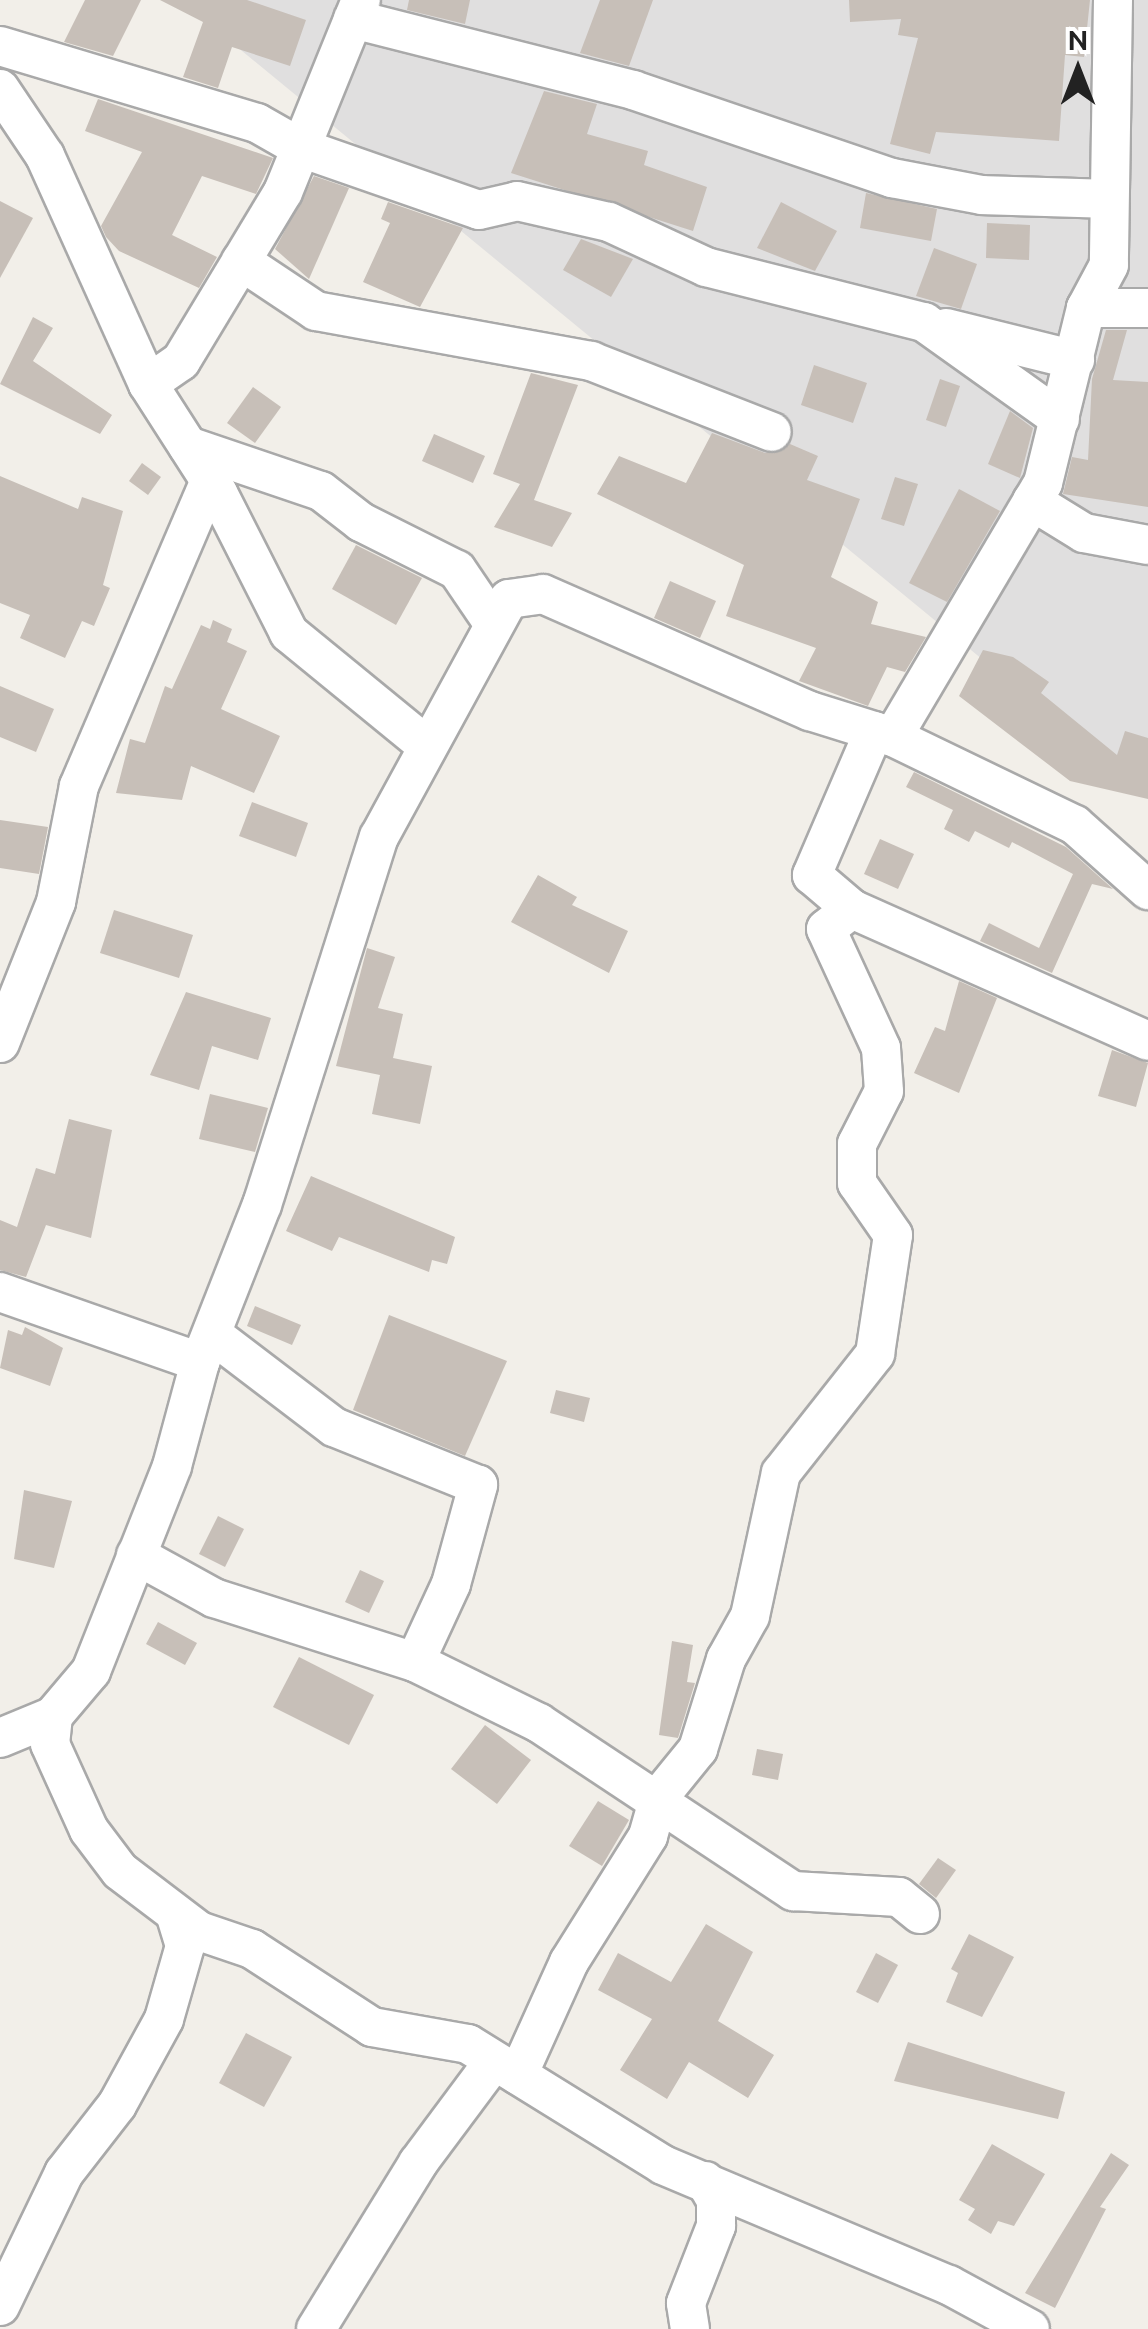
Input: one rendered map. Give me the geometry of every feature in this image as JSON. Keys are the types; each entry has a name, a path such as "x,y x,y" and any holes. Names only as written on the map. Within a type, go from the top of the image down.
{"street":[{"path":"1113,0 1108,264 1086,308 1060,419 1032,501 883,734 812,874 852,909 1148,1041"},
{"path":"148,384 181,361 242,261 301,148 357,9 633,90 892,178 982,195 1110,199"},
{"path":"0,46 257,124 301,148 479,210 517,201 609,222 706,267 1075,360"},
{"path":"0,90 44,156 148,384 210,480 289,634 427,746"},
{"path":"242,261 316,311 591,361 772,432"},
{"path":"1086,308 1148,308"},
{"path":"924,322 1060,419"},
{"path":"188,446 321,492 361,522 457,570 491,620"},
{"path":"0,1043 56,902 80,786 210,480"},
{"path":"1032,501 1084,533 1148,545"},
{"path":"0,1738 53,1716 92,1670 187,1422 206,1348 262,1205 379,837 491,620 509,599 543,594 883,734 1075,825 1148,890"},
{"path":"316,2329 418,2163 506,2068 648,1836 659,1798 698,1750 717,1704 726,1658 750,1616 782,1474 875,1354 887,1300 894,1235 857,1184 857,1144 884,1091 881,1048 826,929 852,909"},
{"path":"0,1292 206,1348 334,1427 478,1485 451,1584 416,1662"},
{"path":"136,1554 214,1598 416,1662 539,1723 659,1798 793,1891 899,1897 920,1914"},
{"path":"53,1716 50,1744 89,1830 120,1871 175,1914 252,1950 372,2027 468,2044 663,2166 932,2277 1030,2329"},
{"path":"0,2306 64,2172 117,2106 164,2019 185,1946 175,1914"},
{"path":"690,2329 686,2304 716,2226 716,2200 705,2181"}],"shaded area":[{"path":"180,0 1148,0 1148,796 1016,687"}],"building":[{"path":"85,0 141,0 113,56 64,42"},
{"path":"160,0 247,0 306,20 290,66 232,47 218,88 183,77 203,22"},
{"path":"409,0 470,0 465,24 407,10"},
{"path":"600,0 653,0 629,66 580,53"},
{"path":"849,0 1090,0 1084,57 1065,55 1059,141 936,132 930,154 890,144 918,38 898,35 901,19 850,22"},
{"path":"544,91 597,104 587,134 648,151 644,165 707,187 693,231 511,173"},
{"path":"98,99 273,158 256,194 202,176 172,235 217,257 199,288 119,251 106,237 101,226 142,152 85,131"},
{"path":"314,176 349,188 309,279 275,249"},
{"path":"866,193 937,209 931,241 860,228"},
{"path":"0,201 33,218 0,278"},
{"path":"388,202 463,228 420,307 363,282 390,223 381,219"},
{"path":"781,202 837,231 815,271 757,248"},
{"path":"987,223 1030,225 1029,260 986,258"},
{"path":"581,239 633,259 611,297 563,270"},
{"path":"934,248 977,264 961,309 916,296"},
{"path":"33,317 53,328 33,361 112,415 100,434 0,384"},
{"path":"1106,330 1127,330 1113,380 1148,382 1148,507 1063,494 1072,457 1088,460 1092,379"},
{"path":"814,365 867,383 853,423 801,405"},
{"path":"531,373 578,385 534,500 572,513 552,547 494,527 520,484 493,474"},
{"path":"940,379 960,386 946,427 926,420"},
{"path":"253,387 281,407 255,443 227,423"},
{"path":"1010,411 1033,428 1020,478 988,464"},
{"path":"712,433 765,453 790,444 818,456 807,480 860,499 831,577 878,602 871,624 926,637 905,672 887,667 868,706 799,681 816,648 726,616 744,565 597,494 619,456 686,483"},
{"path":"434,434 485,456 473,483 422,461"},
{"path":"142,463 161,477 148,495 129,481"},
{"path":"0,476 78,509 82,497 123,511 103,585 110,588 94,626 82,621 65,658 20,638 30,615 0,603"},
{"path":"895,477 918,484 904,526 881,519"},
{"path":"959,489 1000,511 947,602 909,583"},
{"path":"356,545 422,578 396,625 332,589"},
{"path":"670,581 716,601 700,638 654,618"},
{"path":"213,620 232,629 227,642 247,651 221,709 280,736 254,793 191,766 182,800 116,793 130,739 145,743 165,686 172,689 201,625 210,629"},
{"path":"983,650 1013,657 1049,682 1041,693 1117,755 1125,731 1148,738 1148,799 1070,781 959,696"},
{"path":"0,686 54,709 36,752 0,737"},
{"path":"914,772 1066,847 1113,889 1092,884 1052,973 980,941 989,923 1039,948 1073,874 1012,842 1009,848 975,831 969,842 944,829 953,810 906,787"},
{"path":"252,802 308,823 296,857 239,836"},
{"path":"0,820 48,827 39,874 0,868"},
{"path":"880,839 914,854 898,889 864,874"},
{"path":"538,875 577,897 572,905 628,931 609,973 511,922"},
{"path":"114,910 193,935 179,978 100,953"},
{"path":"367,948 395,957 378,1008 403,1014 393,1058 432,1066 420,1124 372,1114 380,1075 336,1066"},
{"path":"959,981 997,998 959,1093 914,1073 935,1027 945,1031"},
{"path":"186,992 271,1018 258,1060 212,1046 199,1090 150,1075"},
{"path":"1112,1050 1148,1063 1136,1107 1098,1096"},
{"path":"210,1094 268,1108 255,1152 199,1139"},
{"path":"69,1119 112,1130 91,1238 46,1225 26,1277 0,1270 0,1220 17,1227 36,1168 55,1174"},
{"path":"311,1176 455,1237 447,1264 432,1260 429,1272 339,1237 332,1251 286,1231"},
{"path":"255,1306 301,1325 292,1345 247,1326"},
{"path":"389,1315 507,1361 465,1456 353,1410"},
{"path":"25,1327 63,1348 50,1386 0,1368 8,1330 22,1335"},
{"path":"556,1390 590,1398 584,1422 550,1413"},
{"path":"24,1490 72,1501 54,1568 14,1559"},
{"path":"218,1516 244,1529 225,1567 199,1554"},
{"path":"360,1570 384,1581 369,1613 345,1602"},
{"path":"158,1622 197,1643 185,1665 146,1644"},
{"path":"672,1641 693,1645 687,1682 695,1683 678,1738 659,1735"},
{"path":"299,1657 374,1695 349,1745 273,1707"},
{"path":"485,1725 531,1760 497,1804 451,1769"},
{"path":"757,1749 783,1754 778,1780 752,1775"},
{"path":"598,1801 629,1820 602,1866 569,1846"},
{"path":"938,1858 956,1870 936,1898 919,1884"},
{"path":"706,1924 753,1952 718,2021 774,2055 748,2098 689,2062 667,2099 620,2070 652,2019 598,1990 618,1953 671,1982"},
{"path":"969,1934 1014,1957 982,2017 946,2002 958,1973 951,1969"},
{"path":"876,1953 898,1965 878,2003 856,1992"},
{"path":"246,2033 292,2057 264,2107 219,2083"},
{"path":"908,2042 1065,2092 1058,2119 894,2081"},
{"path":"992,2144 1045,2174 1014,2226 998,2221 991,2234 968,2220 975,2209 959,2200"},
{"path":"1111,2153 1129,2165 1100,2207 1106,2209 1055,2308 1025,2293"}]}
